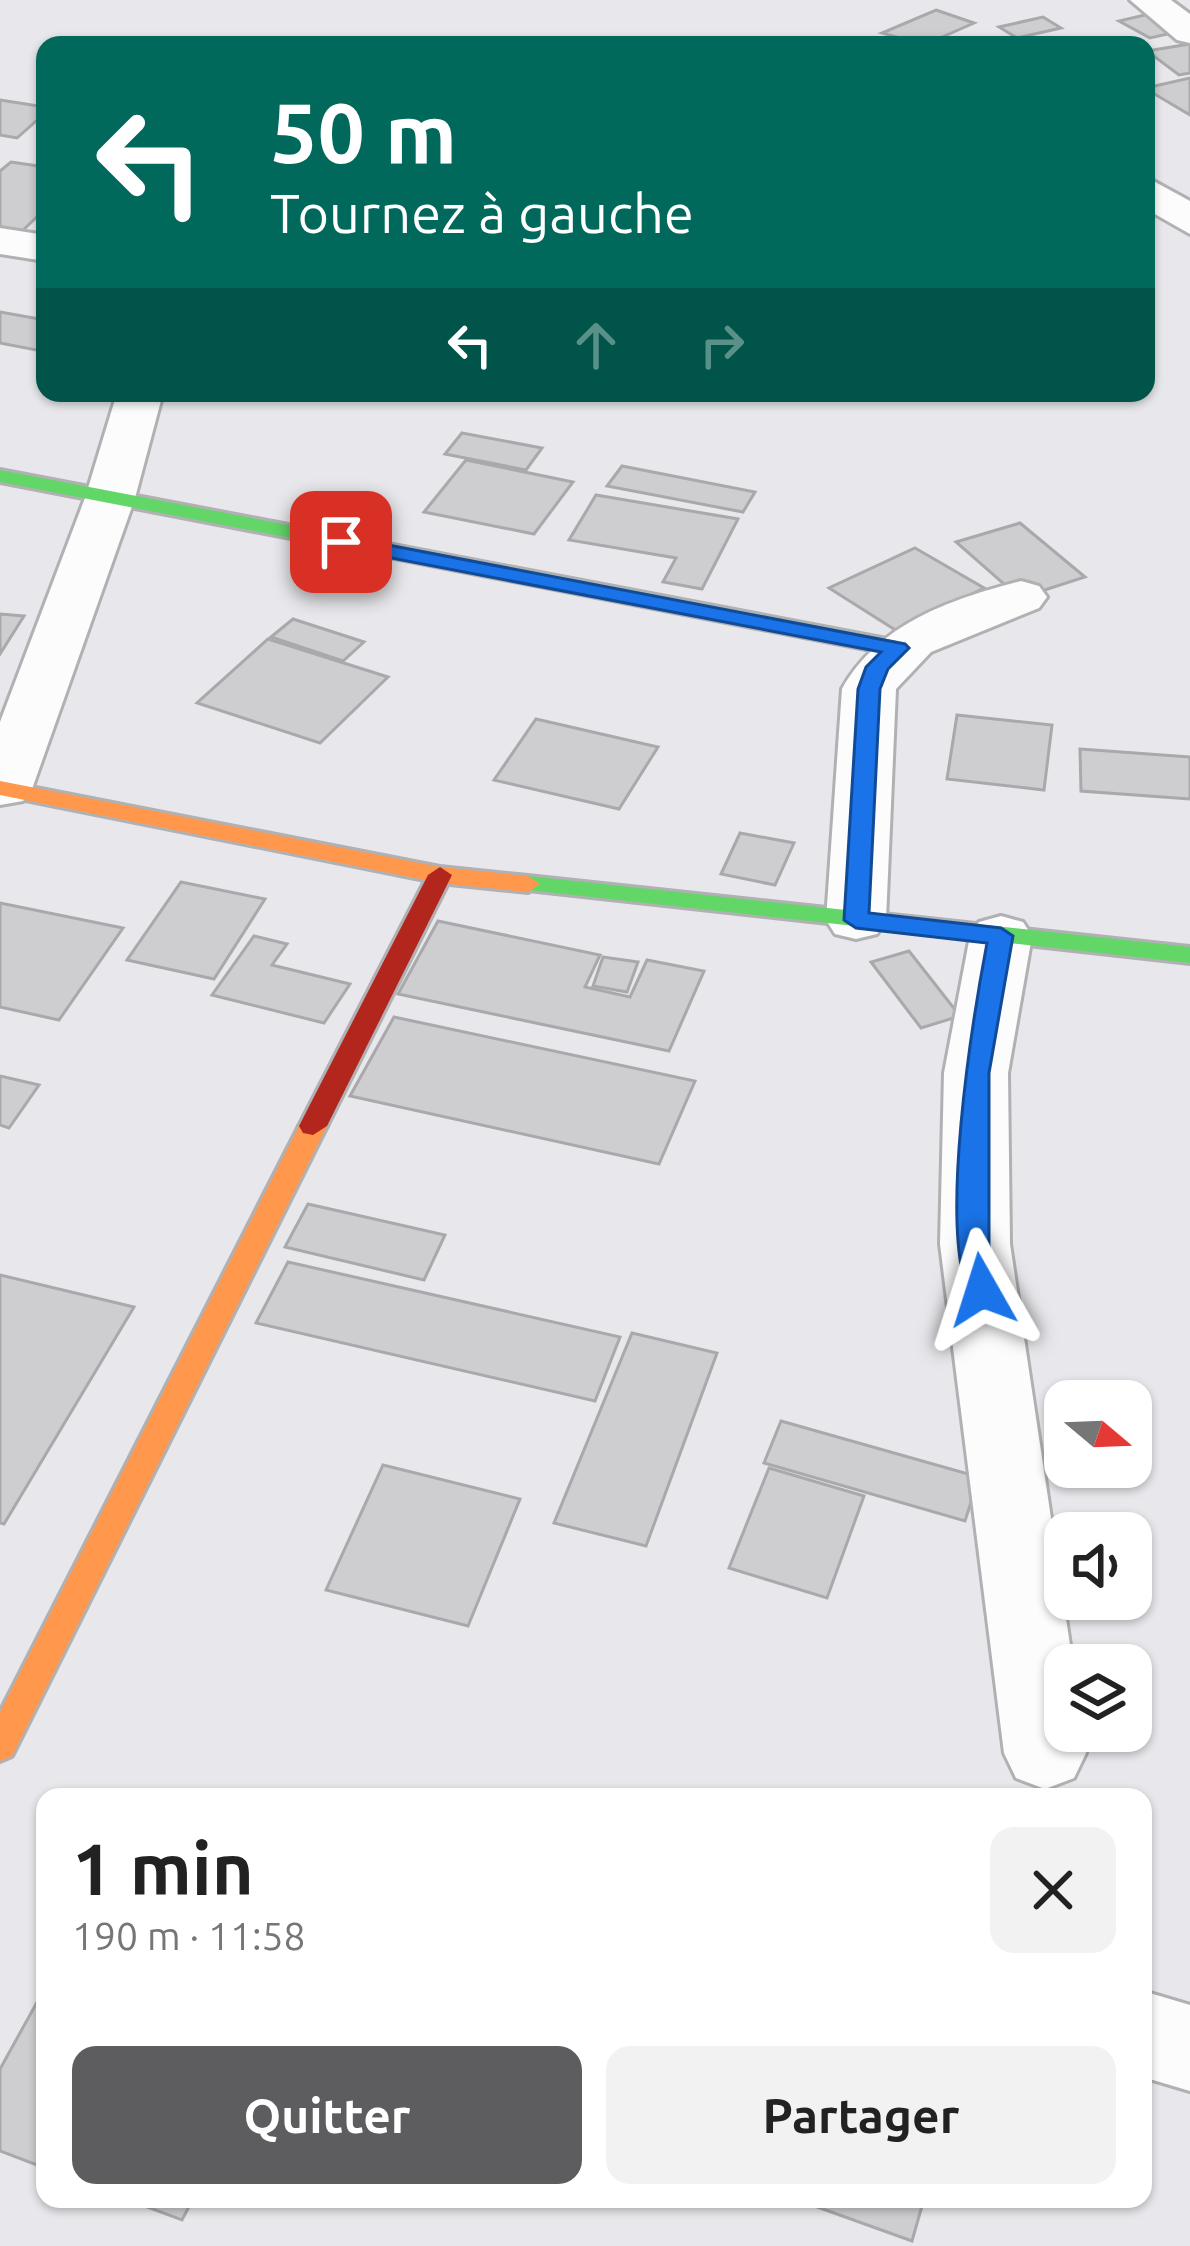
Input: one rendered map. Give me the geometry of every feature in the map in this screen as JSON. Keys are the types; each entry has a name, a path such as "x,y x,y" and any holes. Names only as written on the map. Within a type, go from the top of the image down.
{"street":[{"path":"1148,0 1190,32"},
{"path":"1155,196 1190,221"},
{"path":"0,241 36,247"},
{"path":"137,402 110,498 1,790 440,875 1190,955"},
{"path":"0,476 898,648"},
{"path":"856,920 869,689 878,667 898,648 1021,597"},
{"path":"0,1746 440,875"},
{"path":"1001,936 976,1073 975,1244 1046,1753"},
{"path":"1152,2037 1190,2048"}],"building":[{"path":"1170,9 1190,21 1190,29 1146,36 1119,21"},
{"path":"936,10 974,23 944,36 882,33"},
{"path":"1043,17 1061,28 1014,36 999,27"},
{"path":"1190,44 1190,73 1179,75 1155,57 1155,50"},
{"path":"1190,78 1190,115 1155,94 1155,86"},
{"path":"0,100 36,106 36,121 17,138 0,135"},
{"path":"11,162 36,166 36,218 19,234 0,231 0,171"},
{"path":"0,312 36,318 36,350 0,343"},
{"path":"462,433 542,448 526,470 445,454"},
{"path":"466,460 573,482 534,534 424,512"},
{"path":"622,466 755,492 743,512 607,486"},
{"path":"596,495 738,519 702,589 663,582 676,558 569,540"},
{"path":"1020,523 1085,577 1020,598 956,542"},
{"path":"915,548 984,588 897,631 829,588"},
{"path":"0,614 24,616 0,654"},
{"path":"293,619 364,642 343,661 271,637"},
{"path":"268,639 388,677 320,743 197,703"},
{"path":"957,715 1052,725 1044,790 947,779"},
{"path":"536,719 658,747 619,809 494,780"},
{"path":"1080,749 1190,757 1190,799 1081,791"},
{"path":"740,833 794,843 775,885 721,874"},
{"path":"181,882 265,899 214,979 127,960"},
{"path":"0,903 123,928 59,1020 0,1007"},
{"path":"438,921 600,955 585,987 630,997 647,960 704,971 669,1051 398,994"},
{"path":"254,936 287,944 272,965 350,984 324,1023 212,995"},
{"path":"909,951 960,1016 921,1028 871,962"},
{"path":"603,957 638,962 627,992 593,986"},
{"path":"394,1017 695,1081 659,1164 350,1096"},
{"path":"0,1076 39,1085 9,1128 0,1125"},
{"path":"308,1204 445,1235 424,1280 285,1247"},
{"path":"288,1262 620,1337 595,1401 256,1323"},
{"path":"0,1275 134,1307 4,1524 0,1523"},
{"path":"632,1333 717,1353 646,1546 554,1523"},
{"path":"781,1421 979,1477 965,1521 764,1463"},
{"path":"383,1465 520,1499 468,1626 326,1590"},
{"path":"769,1468 864,1496 827,1598 729,1568"},
{"path":"36,2004 36,2165 0,2151 0,2069"},
{"path":"150,2208 188,2208 182,2220"},
{"path":"820,2208 921,2208 912,2241"}],"traffic: fast":[{"path":"0,476 897,648"},
{"path":"528,884 1190,955"}],"traffic: slow":[{"path":"0,788 440,875 528,884"},
{"path":"0,1746 313,1126"}],"traffic: jam":[{"path":"313,1126 440,875"}],"route":[{"path":"341,542 898,648 878,667 869,689 856,920 1001,936 976,1073 975,1244 982,1290"}]}
